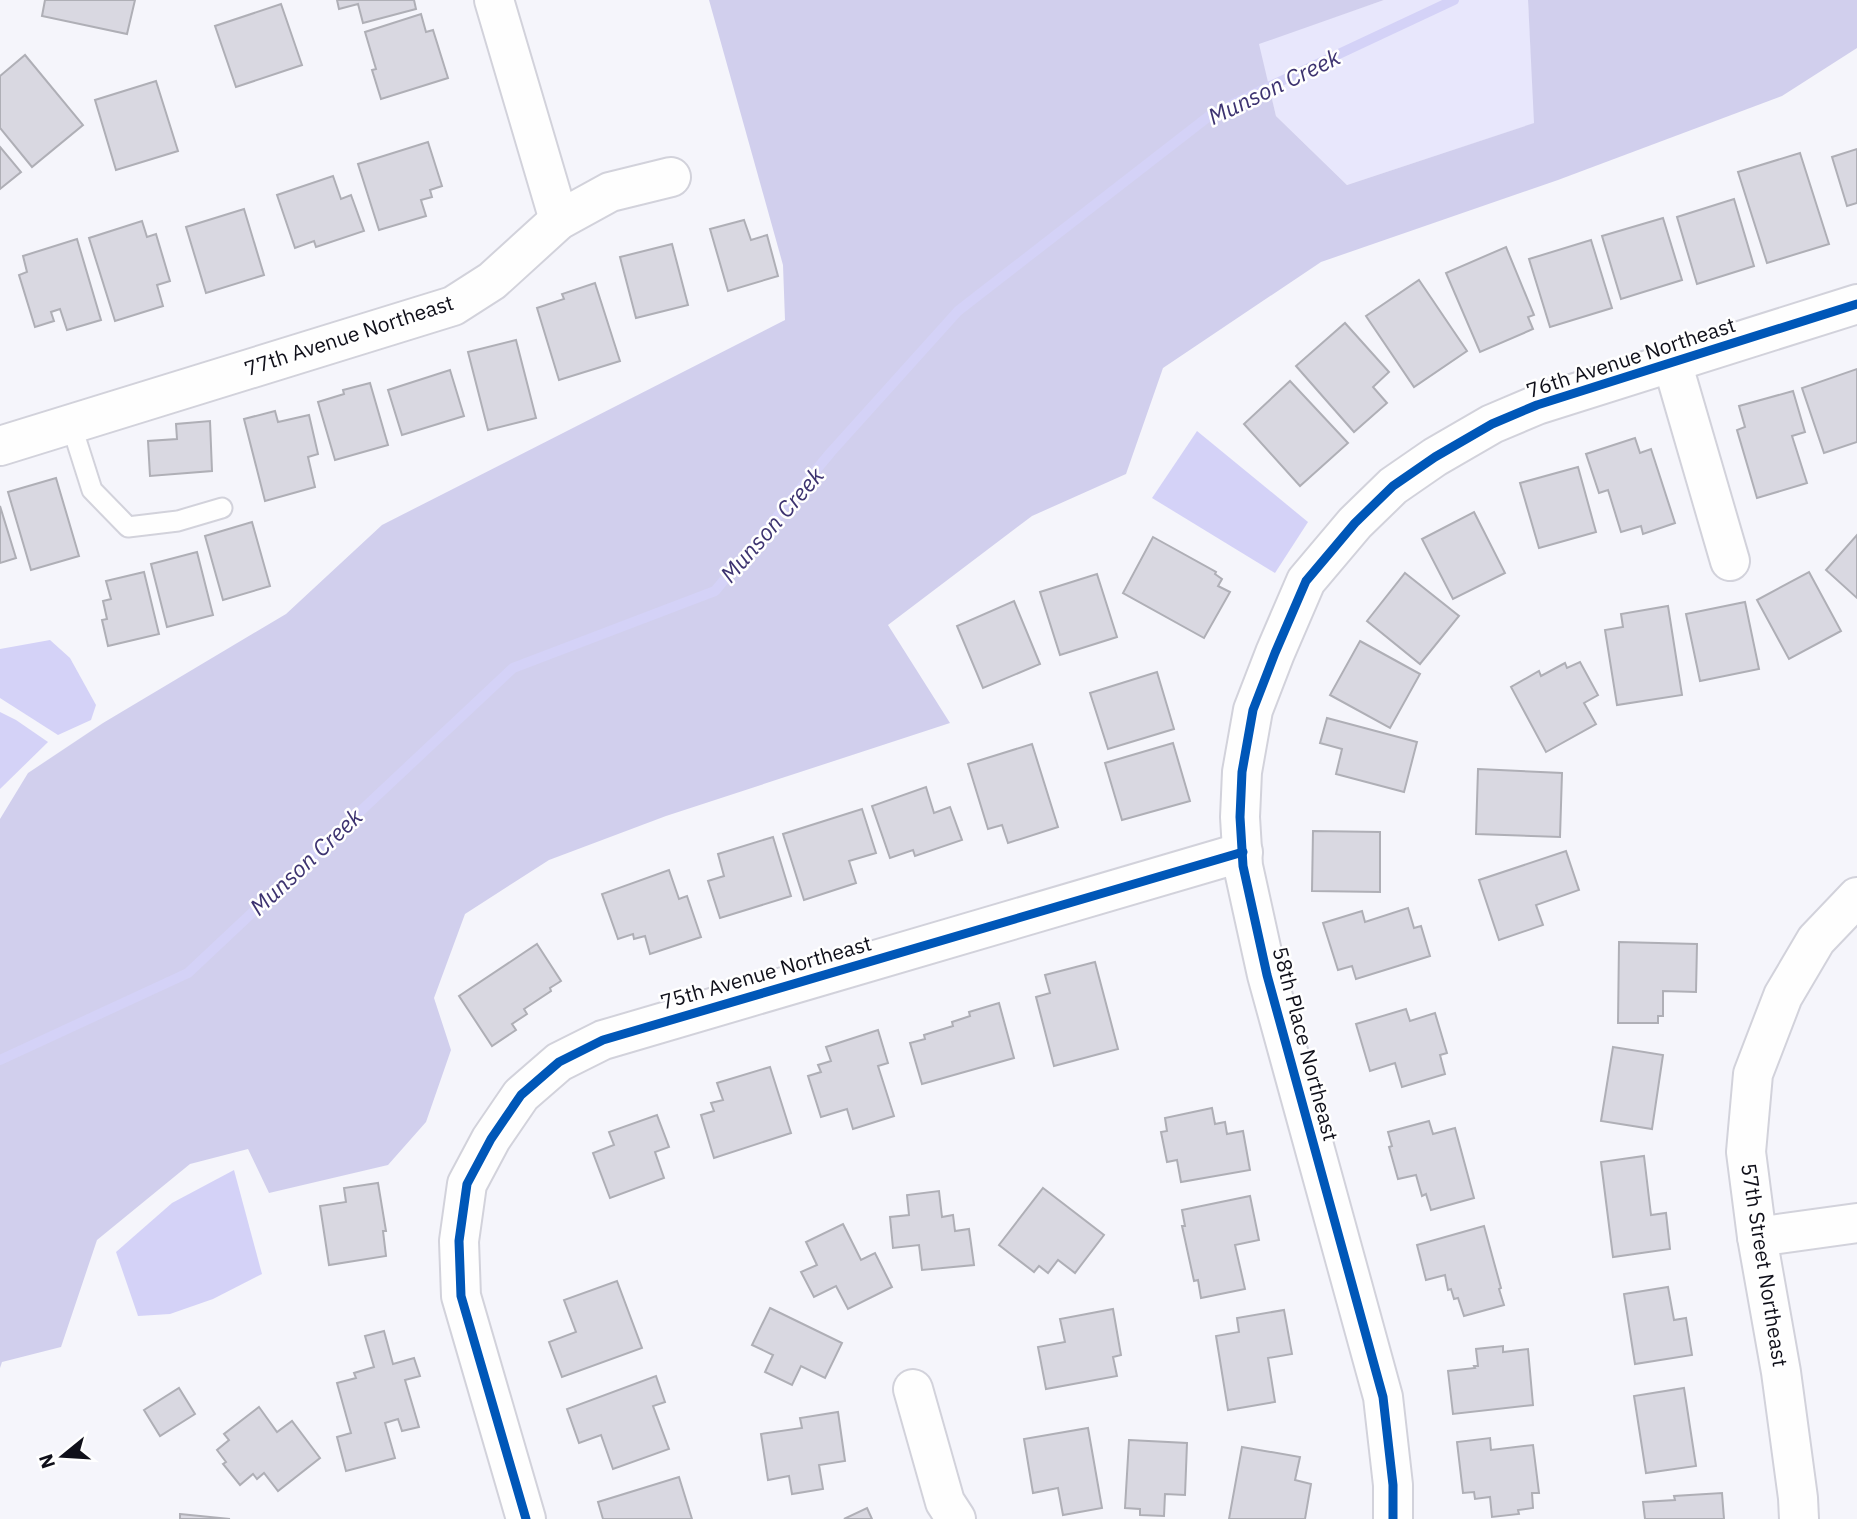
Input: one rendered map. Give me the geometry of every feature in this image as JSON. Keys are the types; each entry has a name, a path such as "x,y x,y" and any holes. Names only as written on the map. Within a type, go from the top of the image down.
{"street":[{"path":"494,0 559,220"},
{"name":"77th Avenue Northeast","path":"0,446 453,306 492,281 559,220 610,192 671,177"},
{"name":"76th Avenue Northeast","path":"1306,581 1355,523 1393,486 1435,457 1492,424 1537,405 1857,304"},
{"name":"76th Avenue Northeast","path":"1672,362 1731,561"},
{"name":"58th Place Northeast","path":"1306,581 1253,710 1242,772 1240,817 1243,866 1268,975 1383,1397 1393,1485 1393,1519"},
{"name":"75th Avenue Northeast","path":"526,1519 461,1296 459,1241 467,1184 491,1139 521,1095 559,1062 603,1040 1242,852"},
{"name":"57th Street Northeast","path":"1799,1519 1781,1372 1757,1237 1746,1152 1753,1074 1783,996 1816,940 1857,897"},
{"path":"1757,1237 1857,1223"},
{"path":"913,1389 945,1502 956,1519"}],"lane":[{"path":"71,424 92,490 128,527 178,521 222,508"}],"shaded area":[{"path":"709,0 1384,0 1259,44 1276,116 1347,185 1534,123 1528,0 1857,0 1857,48 1782,96 1558,180 1321,262 1163,368 1126,474 1032,516 888,625 950,723 666,816 549,860 465,914 434,998 451,1050 426,1122 388,1165 269,1193 248,1149 190,1164 97,1240 61,1347 2,1362 0,1368 0,819 28,773 103,723 286,614 382,525 785,320 783,265"},
{"path":"1384,0 1528,0 1535,123 1347,185 1276,116 1258,43"},
{"path":"1197,431 1308,522 1275,573 1152,498"},
{"path":"50,640 70,658 96,705 91,720 58,735 0,698 0,649"},
{"path":"0,712 48,742 0,789"},
{"path":"234,1170 262,1274 213,1299 170,1314 138,1316 116,1252 172,1203"}],"building":[{"path":"45,0 135,0 127,34 42,16"},
{"path":"337,0 414,0 416,9 363,23 358,4 339,9"},
{"path":"281,4 302,65 236,87 215,26"},
{"path":"421,14 426,32 433,30 448,78 381,99 372,70 376,69 365,32"},
{"path":"25,55 83,125 32,167 0,128 0,76"},
{"path":"156,81 178,151 116,170 95,100"},
{"path":"428,142 442,186 430,190 432,197 421,200 426,216 379,230 358,164"},
{"path":"0,147 21,172 0,189"},
{"path":"1857,149 1857,203 1847,206 1832,157"},
{"path":"1800,153 1829,244 1767,263 1738,172"},
{"path":"333,176 341,199 351,195 364,231 316,247 314,241 295,248 277,195"},
{"path":"1734,199 1754,266 1697,284 1677,217"},
{"path":"244,209 264,275 206,293 186,227"},
{"path":"1663,218 1682,280 1621,299 1602,236"},
{"path":"744,220 751,240 767,235 778,276 728,291 710,229"},
{"path":"142,221 147,237 156,234 170,281 157,285 163,306 115,321 89,238"},
{"path":"77,239 101,320 67,330 60,309 51,312 54,321 35,327 19,275 27,272 23,256"},
{"path":"1591,240 1612,308 1550,327 1529,259"},
{"path":"672,244 688,305 636,318 620,257"},
{"path":"1506,247 1534,315 1528,317 1533,329 1480,352 1446,273"},
{"path":"1419,280 1467,351 1414,387 1366,316"},
{"path":"595,283 620,361 559,380 537,308 564,299 562,294"},
{"path":"1345,323 1389,372 1373,387 1387,403 1354,432 1296,366"},
{"path":"516,340 536,418 488,430 468,352"},
{"path":"1857,369 1857,442 1824,453 1802,388"},
{"path":"450,370 464,416 402,435 388,390"},
{"path":"1290,381 1348,443 1300,486 1244,424"},
{"path":"370,383 388,445 335,460 318,402 344,394 343,390"},
{"path":"1793,391 1805,432 1792,436 1807,483 1757,498 1737,430 1745,427 1739,406"},
{"path":"275,411 278,422 309,415 318,454 308,457 315,487 265,501 244,419"},
{"path":"210,421 212,471 150,476 148,441 177,439 176,424"},
{"path":"1635,438 1640,453 1651,449 1675,523 1643,534 1641,526 1621,532 1608,490 1599,493 1586,454"},
{"path":"1578,467 1596,532 1539,548 1520,483"},
{"path":"56,478 79,556 31,570 8,492"},
{"path":"0,506 16,558 0,563"},
{"path":"1474,512 1505,573 1453,599 1422,539"},
{"path":"252,522 270,586 223,600 205,536"},
{"path":"1857,535 1857,598 1826,570"},
{"path":"1153,537 1216,572 1222,579 1218,586 1230,592 1204,638 1123,593"},
{"path":"197,552 213,615 167,627 151,564"},
{"path":"144,572 159,634 108,646 102,620 107,619 103,601 111,599 106,581"},
{"path":"1809,572 1841,631 1789,659 1757,600"},
{"path":"1405,573 1459,616 1420,664 1367,621"},
{"path":"1097,574 1117,637 1060,655 1040,592"},
{"path":"1014,601 1040,664 983,688 957,626"},
{"path":"1745,602 1759,669 1700,681 1686,614"},
{"path":"1668,606 1682,695 1617,705 1605,630 1623,627 1621,614"},
{"path":"1360,641 1420,674 1390,728 1330,695"},
{"path":"1580,662 1598,695 1584,703 1596,724 1546,752 1511,687 1539,671 1541,676 1565,663 1567,668"},
{"path":"1157,672 1174,729 1108,749 1090,693"},
{"path":"1327,718 1417,742 1404,792 1336,774 1342,749 1320,743"},
{"path":"1173,743 1190,801 1122,820 1105,763"},
{"path":"1032,744 1058,827 1008,843 1002,825 988,829 968,764"},
{"path":"1478,769 1562,773 1560,837 1476,834"},
{"path":"926,787 934,813 950,807 962,840 915,856 913,850 890,858 872,806"},
{"path":"862,809 876,853 849,861 856,883 804,900 783,834"},
{"path":"1313,831 1380,832 1380,892 1312,891"},
{"path":"773,837 791,896 720,918 708,881 724,876 718,854"},
{"path":"1566,851 1579,890 1536,905 1543,925 1499,940 1479,880"},
{"path":"669,870 679,899 687,896 701,937 650,954 645,936 634,939 633,934 618,939 602,894"},
{"path":"1408,908 1414,928 1421,926 1430,956 1356,979 1352,966 1338,970 1323,923 1362,911 1365,922"},
{"path":"1619,942 1697,944 1696,992 1663,991 1663,1016 1658,1016 1658,1023 1618,1023"},
{"path":"537,944 561,981 524,1009 527,1014 512,1024 516,1030 492,1046 459,996"},
{"path":"1095,962 1118,1049 1054,1066 1036,997 1050,993 1045,975"},
{"path":"999,1003 1014,1058 922,1084 910,1043 925,1039 924,1035 953,1026 952,1022 970,1016 969,1012"},
{"path":"1406,1009 1410,1021 1435,1013 1447,1053 1440,1055 1445,1074 1402,1087 1395,1063 1370,1071 1356,1024"},
{"path":"878,1030 888,1063 878,1066 894,1116 853,1129 847,1109 821,1117 808,1076 821,1072 818,1065 831,1061 826,1047"},
{"path":"1613,1047 1663,1055 1652,1129 1601,1121"},
{"path":"770,1067 791,1133 714,1158 701,1115 714,1111 711,1103 723,1100 717,1083"},
{"path":"1212,1108 1215,1124 1225,1122 1227,1134 1243,1131 1250,1170 1181,1182 1177,1160 1167,1162 1161,1132 1167,1131 1165,1118"},
{"path":"657,1115 669,1147 655,1152 664,1178 610,1198 593,1153 614,1145 609,1132"},
{"path":"1429,1121 1433,1134 1455,1128 1474,1198 1431,1210 1426,1194 1422,1196 1416,1175 1398,1179 1389,1147 1392,1146 1388,1132"},
{"path":"1644,1156 1651,1215 1666,1213 1670,1249 1613,1257 1601,1162"},
{"path":"378,1183 386,1231 383,1231 386,1256 329,1265 320,1206 346,1202 344,1188"},
{"path":"1043,1188 1104,1235 1075,1273 1058,1260 1048,1273 1039,1266 1034,1272 999,1245"},
{"path":"939,1191 942,1217 953,1215 955,1231 969,1229 974,1265 922,1270 919,1245 893,1248 890,1217 909,1215 907,1195"},
{"path":"1250,1196 1259,1240 1235,1245 1245,1289 1201,1298 1198,1280 1194,1281 1182,1226 1185,1226 1182,1210"},
{"path":"843,1224 861,1260 875,1253 892,1287 848,1309 836,1286 814,1297 801,1272 817,1265 806,1242"},
{"path":"1484,1226 1504,1305 1464,1316 1458,1298 1454,1299 1451,1289 1448,1290 1445,1275 1426,1280 1417,1245"},
{"path":"617,1281 642,1348 562,1377 549,1342 576,1332 564,1300"},
{"path":"1668,1287 1674,1320 1686,1318 1692,1355 1635,1364 1624,1294"},
{"path":"770,1308 842,1343 825,1378 801,1366 792,1385 765,1372 773,1355 752,1345"},
{"path":"1113,1309 1121,1355 1113,1357 1117,1376 1046,1389 1038,1347 1065,1342 1060,1319"},
{"path":"1284,1310 1292,1354 1268,1358 1275,1402 1228,1410 1216,1336 1239,1332 1237,1318"},
{"path":"384,1331 393,1364 414,1358 420,1376 405,1380 419,1427 402,1431 398,1419 385,1423 395,1458 346,1471 337,1437 351,1433 337,1383 356,1378 354,1373 374,1367 365,1336"},
{"path":"1503,1346 1503,1352 1528,1349 1533,1405 1453,1414 1448,1371 1478,1366 1476,1349"},
{"path":"656,1376 665,1402 653,1406 669,1449 613,1469 601,1435 579,1443 567,1409"},
{"path":"179,1388 195,1414 160,1436 144,1410"},
{"path":"1684,1388 1696,1466 1646,1473 1634,1396"},
{"path":"259,1407 277,1432 292,1421 320,1458 278,1491 264,1473 257,1479 253,1474 240,1485 223,1464 226,1462 217,1450 229,1440 224,1434"},
{"path":"838,1412 845,1461 819,1465 823,1489 792,1494 789,1476 768,1480 761,1434 802,1428 800,1418"},
{"path":"1088,1428 1102,1508 1063,1515 1058,1488 1033,1493 1024,1439"},
{"path":"1490,1438 1491,1450 1533,1445 1539,1493 1532,1493 1533,1508 1518,1510 1519,1514 1492,1517 1490,1497 1475,1499 1474,1492 1463,1493 1457,1442"},
{"path":"1129,1440 1187,1443 1185,1495 1165,1494 1164,1516 1140,1515 1140,1509 1125,1508"},
{"path":"1242,1447 1300,1457 1295,1480 1311,1484 1305,1519 1229,1519"},
{"path":"679,1477 692,1519 603,1519 598,1502"},
{"path":"1722,1493 1724,1519 1645,1519 1643,1502 1675,1500 1674,1496"},
{"path":"867,1508 872,1519 844,1519"},
{"path":"180,1514 230,1519 180,1519"}],"waterway":[{"name":"Munson Creek","path":"0,1060 188,973 513,668 715,591 831,452 958,311 1213,113 1454,0"}],"cycle path":[{"path":"1393,1519 1393,1485 1383,1397 1267,975 1243,866 1240,817 1242,772 1253,710 1306,581 1355,523 1393,486 1435,457 1492,424 1537,405 1857,304"},
{"path":"526,1519 461,1296 459,1241 467,1184 491,1139 521,1095 559,1062 603,1040 1243,852"}]}
